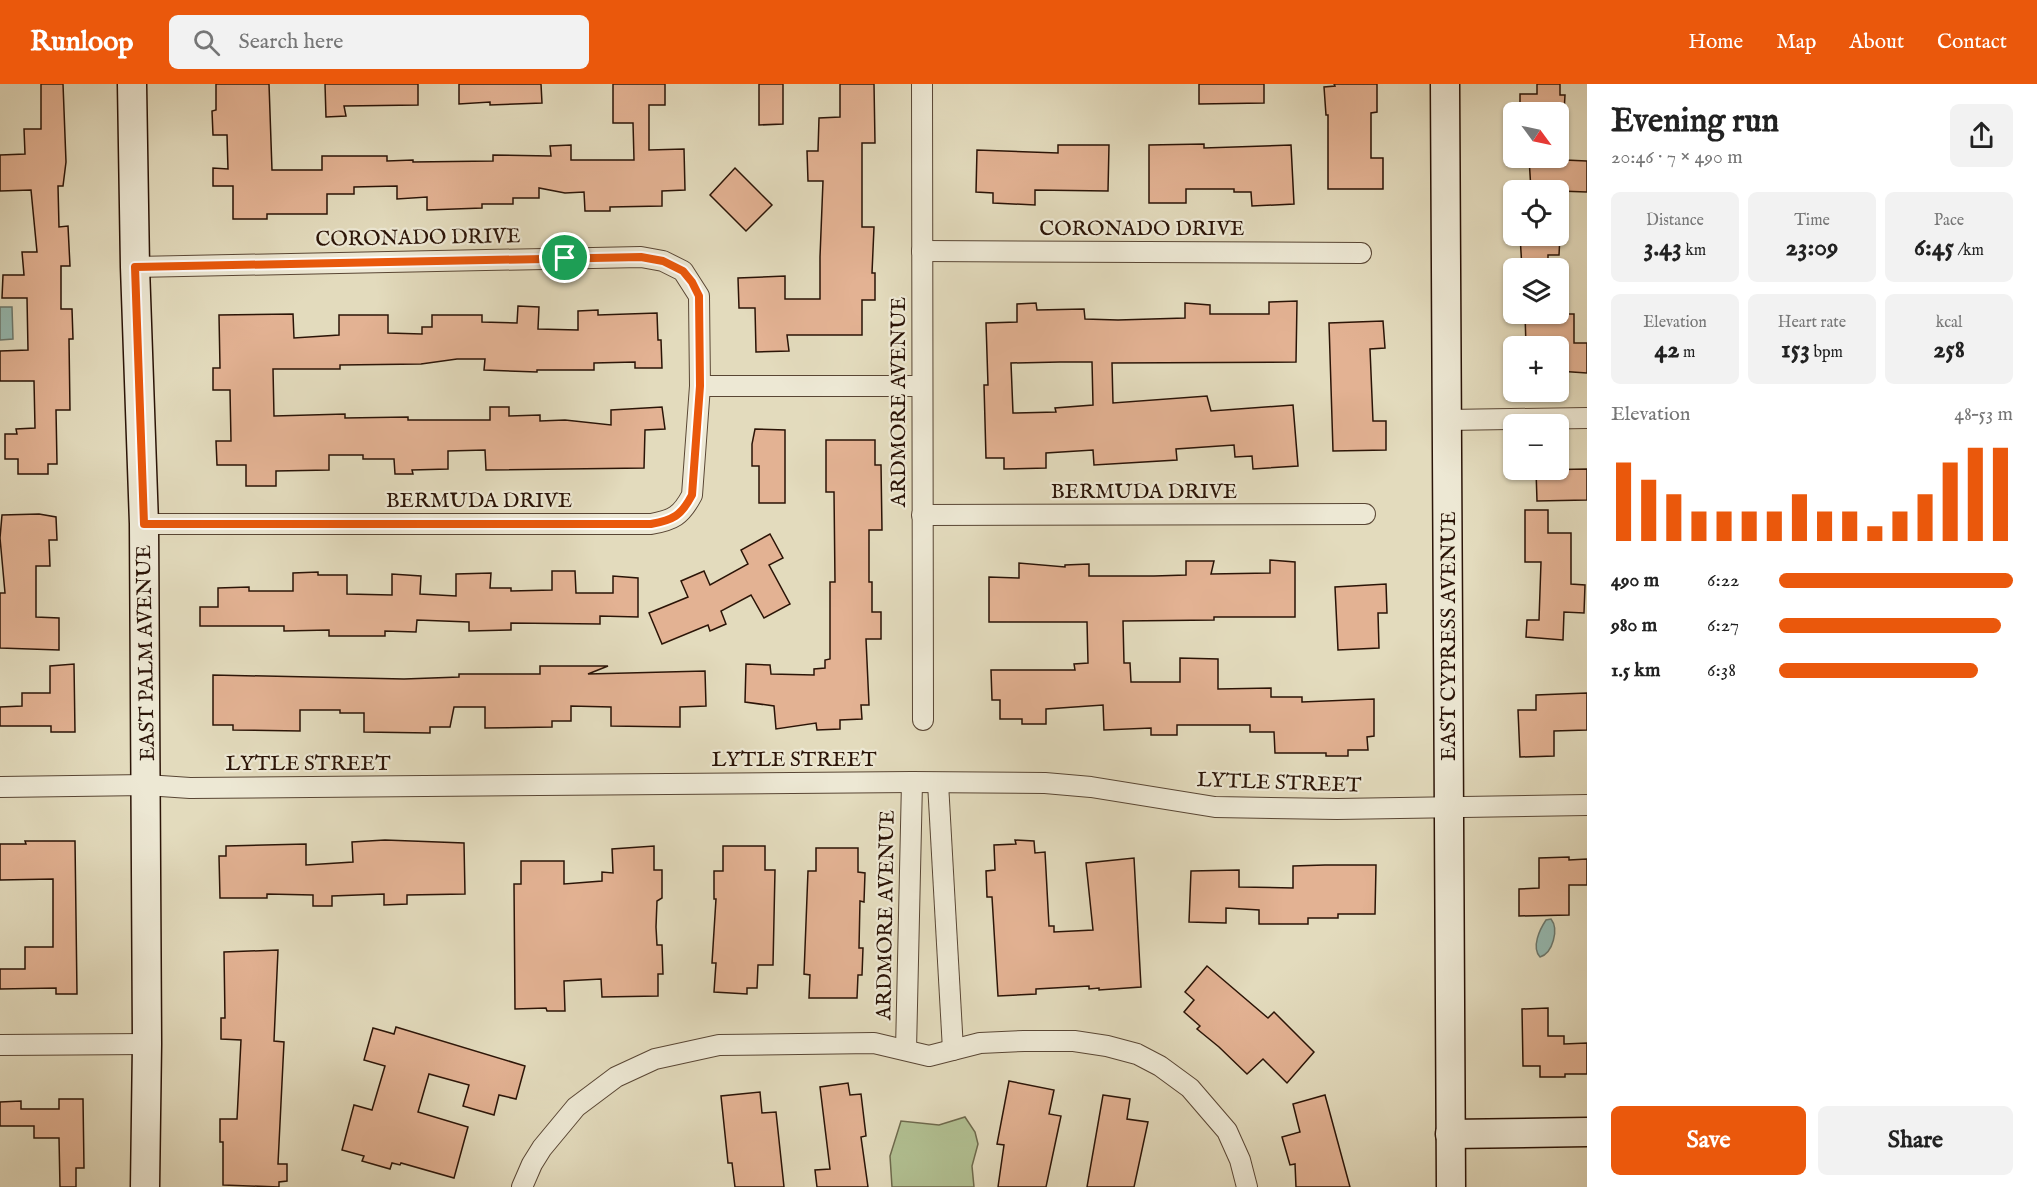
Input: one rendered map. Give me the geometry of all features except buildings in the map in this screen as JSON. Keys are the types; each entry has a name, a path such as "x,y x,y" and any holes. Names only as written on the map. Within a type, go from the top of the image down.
{"main road":[{"name":"EAST PALM AVENUE","path":"132,84 135,267 144,524 147,1044 145,1187"},
{"name":"EAST CYPRESS AVENUE","path":"1445,84 1451,1187"},
{"path":"1450,1134 1587,1132"}],"street":[{"name":"ARDMORE AVENUE","path":"922,84 923,720"},
{"name":"CORONADO DRIVE","path":"922,251 1361,254"},
{"name":"CORONADO DRIVE","path":"135,267 641,257 663,261 683,271 699,296 700,386"},
{"path":"700,386 921,386"},
{"name":"BERMUDA DRIVE","path":"144,524 651,524 671,520 685,508 692,495 700,386"},
{"path":"1447,420 1587,418"},
{"name":"BERMUDA DRIVE","path":"922,515 1365,514"},
{"name":"ARDMORE AVENUE","path":"906,1050 912,782"},
{"path":"938,783 954,1050"},
{"name":"LYTLE STREET","path":"0,788 146,785 190,788 1045,783 1091,787 1215,807 1337,809 1587,805"},
{"path":"522,1187 542,1148 576,1107 616,1077 655,1059 718,1044 874,1043 929,1056 980,1043 1074,1041 1137,1054 1160,1066 1190,1088 1227,1131 1240,1160 1247,1187"},
{"path":"0,1045 147,1044"}],"green space":[{"path":"965,1117 975,1132 978,1144 972,1166 974,1187 892,1187 890,1156 901,1121 939,1125"}],"water":[{"path":"0,307 12,307 13,339 0,340"},
{"path":"1551,919 1554,929 1553,940 1545,955 1540,957 1536,948 1537,938 1546,920"}],"route":[{"path":"641,257 663,261 683,271 699,296 700,386 692,495 685,508 671,520 651,524 144,524 135,267 565,258 641,257"}]}
